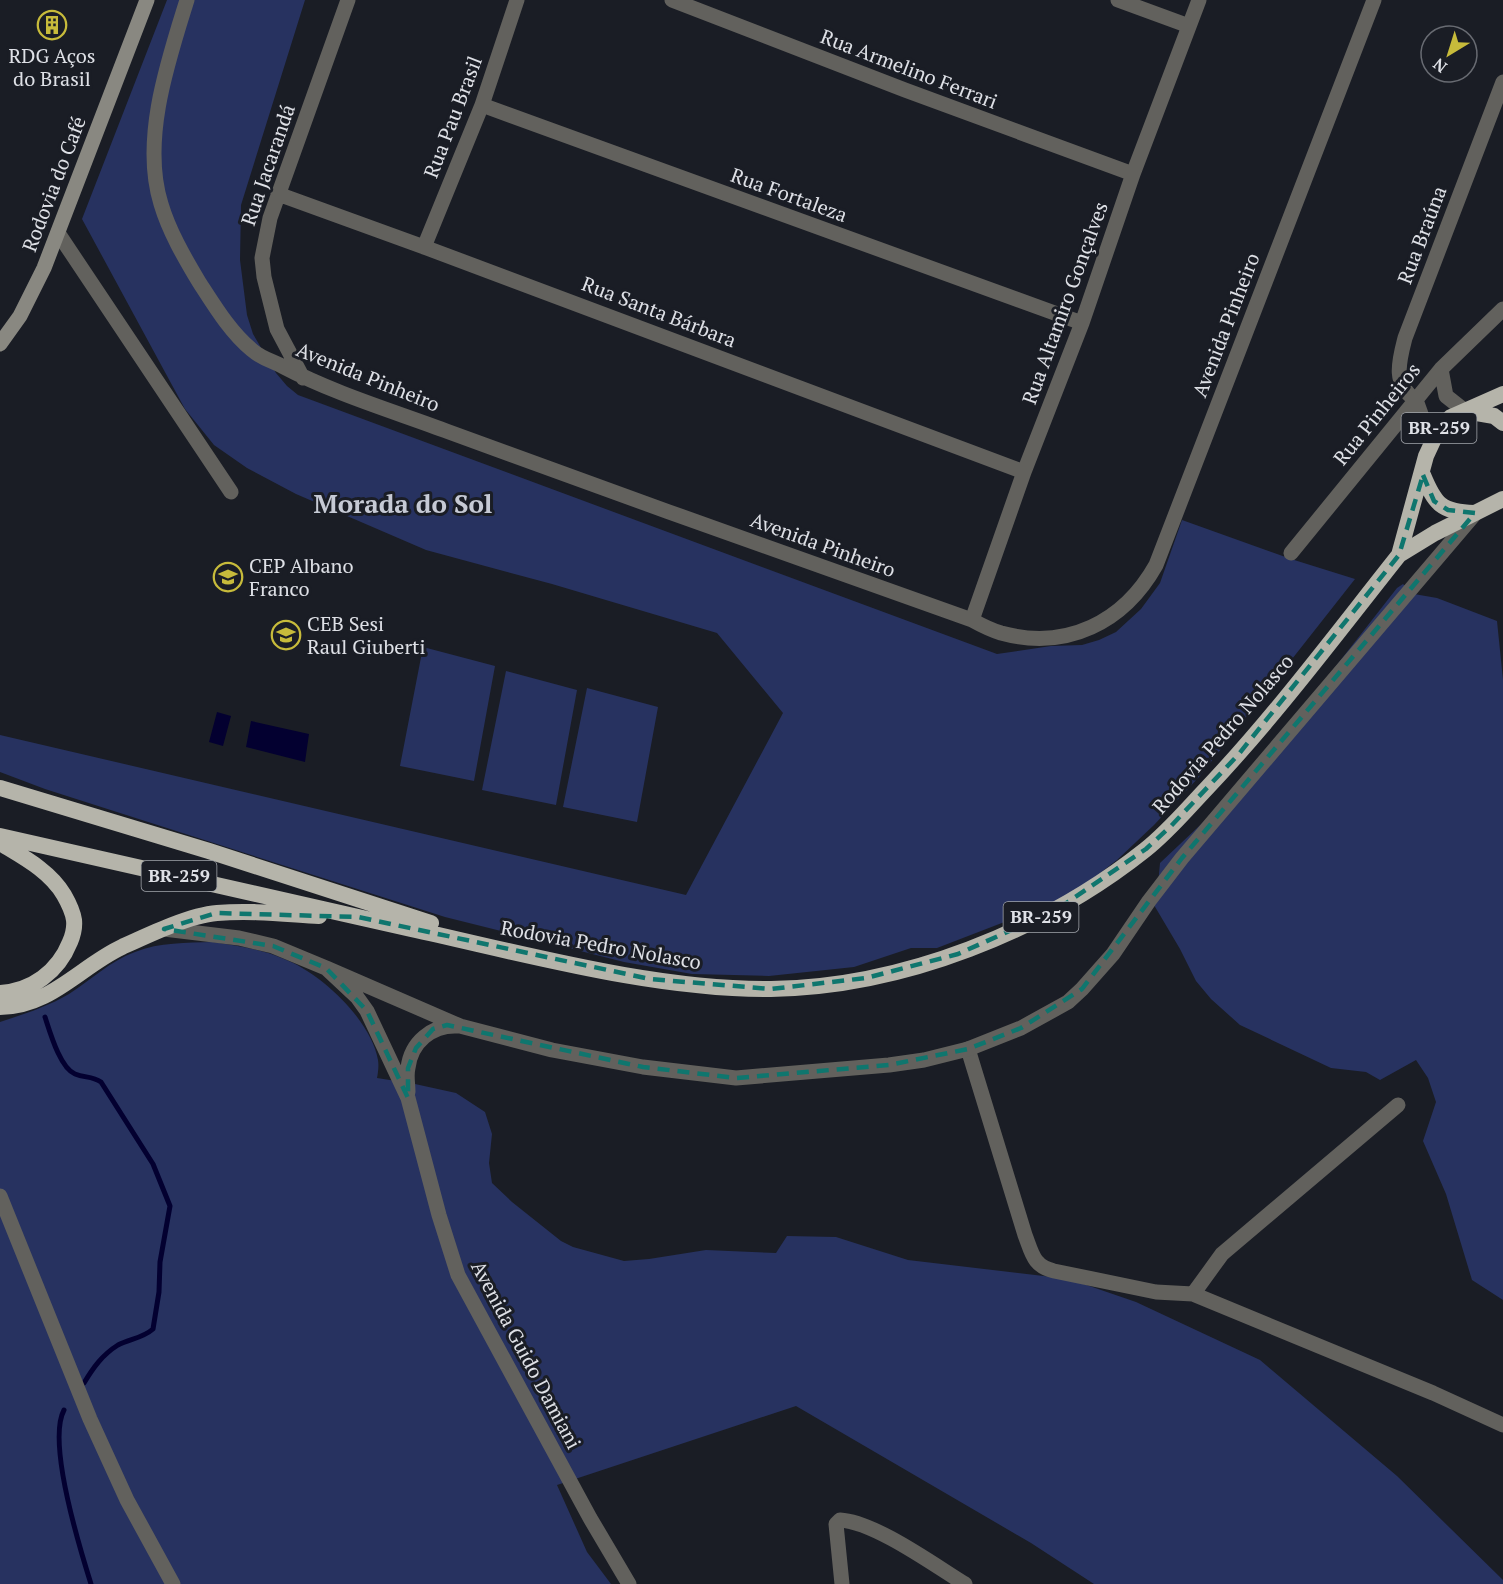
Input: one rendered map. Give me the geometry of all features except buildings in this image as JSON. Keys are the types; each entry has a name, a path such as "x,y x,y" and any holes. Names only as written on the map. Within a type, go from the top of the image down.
{"highway":[{"name":"Rodovia Pedro Nolasco","path":"1399,555 1431,442 1439,428 1451,417 1503,394"},
{"path":"1466,411 1494,416 1503,423"},
{"path":"1422,475 1434,501 1448,510 1475,513"},
{"name":"Rodovia Pedro Nolasco","path":"0,836 541,958 650,979 692,985 771,989 866,978 909,968 985,944 1056,910 1146,849 1238,755 1399,555 1435,533 1503,499"},
{"path":"0,788 209,851 541,958"},
{"path":"0,843 49,877 64,894 74,918 74,931 64,957 53,970 36,983 16,992 0,993"},
{"path":"0,1007 26,1004 52,992 119,948 191,919 216,913 358,917"}],"main road":[{"name":"Rodovia do Café","path":"0,344 32,295 147,0"}],"street":[{"name":"Avenida Pinheiro","path":"187,0 171,50 158,117 155,170 160,202 175,238 225,321 252,351 303,378 596,486 972,620 999,633 1040,639 1077,633 1114,615 1138,593 1156,565 1374,0"},
{"name":"Rua Jacarandá","path":"303,378 278,329 264,278 262,258 265,238 278,194 348,0"},
{"name":"Rua Pau Brasil","path":"424,247 482,105 517,0"},
{"name":"Rua Armelino Ferrari","path":"674,0 905,90 1133,174"},
{"path":"1118,0 1189,26"},
{"name":"Rua Altamiro Gonçalves","path":"972,620 1024,472 1082,323 1133,174 1199,0"},
{"name":"Rua Braúna","path":"1431,442 1416,400 1400,381 1399,361 1405,338 1503,82"},
{"name":"Rua Fortaleza","path":"482,105 1082,323"},
{"name":"Rua Santa Bárbara","path":"278,194 1024,472"},
{"path":"58,233 231,492"},
{"name":"Rua Pinheiros","path":"1291,553 1441,369 1503,309"},
{"path":"1441,369 1446,396 1466,411"},
{"path":"326,968 460,1026 552,1050 643,1067 736,1078 924,1060 968,1049 1021,1029 1068,1002 1113,954 1182,858 1475,513"},
{"name":"Avenida Guido Damiani","path":"164,929 239,938 273,946 326,968 357,997 368,1011 408,1098 439,1215 458,1275 590,1518 629,1584"},
{"name":"Avenida Guido Damiani","path":"408,1098 408,1068 422,1039 433,1029 447,1025 460,1026"},
{"path":"968,1049 1025,1235 1040,1266 1054,1271 1156,1292 1193,1294 1503,1425"},
{"path":"1193,1294 1222,1254 1398,1105"},
{"path":"0,1196 90,1419 127,1500 173,1584"},
{"path":"842,1584 836,1524 840,1520 853,1521 903,1546 965,1584"}],"highlighted area":[{"path":"1423,475 1434,501 1448,510 1475,513 1182,858 1082,989 1021,1028 968,1049 889,1065 736,1078 643,1067 447,1025 433,1029 416,1048 408,1068 408,1098 367,1011 326,968 273,946 164,929 216,913 358,917 650,979 771,989 866,978 958,954 1056,910 1146,849 1171,826 1238,755 1399,555"}],"shaded area":[{"path":"167,0 305,0 241,205 240,260 247,315 253,334 276,373 298,395 997,654 1051,646 1082,645 1116,632 1141,609 1160,583 1182,520 1355,579 1199,777 1117,860 1069,897 937,948 911,948 854,967 769,976 692,974 624,962 445,917 45,789 0,772 0,735 686,895 783,713 717,633 552,584 426,550 296,494 247,468 214,445 185,409 82,219"},
{"path":"1403,584 1414,594 1437,598 1497,621 1503,680 1503,1300 1472,1280 1446,1194 1423,1141 1436,1102 1428,1078 1416,1060 1380,1080 1366,1072 1331,1068 1240,1025 1211,999 1196,981 1151,900 1157,895 1160,863 1215,811 1311,698 1397,588"},
{"path":"423,647 495,666 474,781 400,766"},
{"path":"506,671 577,690 556,805 482,790"},
{"path":"587,688 658,707 637,822 563,807"},
{"path":"217,712 231,716 223,746 209,742"},
{"path":"251,721 309,734 305,762 246,747"},
{"path":"213,942 249,948 275,956 298,966 328,987 355,1014 366,1029 378,1060 377,1078 456,1093 485,1112 492,1134 489,1163 492,1183 561,1241 573,1247 624,1261 706,1250 776,1253 787,1236 836,1237 908,1260 1069,1279 1136,1302 1260,1360 1397,1476 1503,1580 1503,1584 1094,1584 1031,1543 796,1406 557,1485 587,1552 611,1584 0,1584 0,1022 61,999 109,966 135,952 164,945"}],"waterway":[{"path":"45,1017 56,1049 65,1065 75,1074 101,1082 153,1164 170,1206 160,1262 159,1292 153,1329 112,1349 98,1362 84,1383"},
{"path":"64,1410 60,1425 62,1470 73,1522 91,1584"}],"place":[{"name":"RDG Aços do Brasil","path":"52,25"},
{"name":"CEP Albano Franco","path":"228,577"},
{"name":"CEB Sesi Raul Giuberti","path":"286,635"}],"district":[{"name":"Morada do Sol","path":"403,504"}]}
